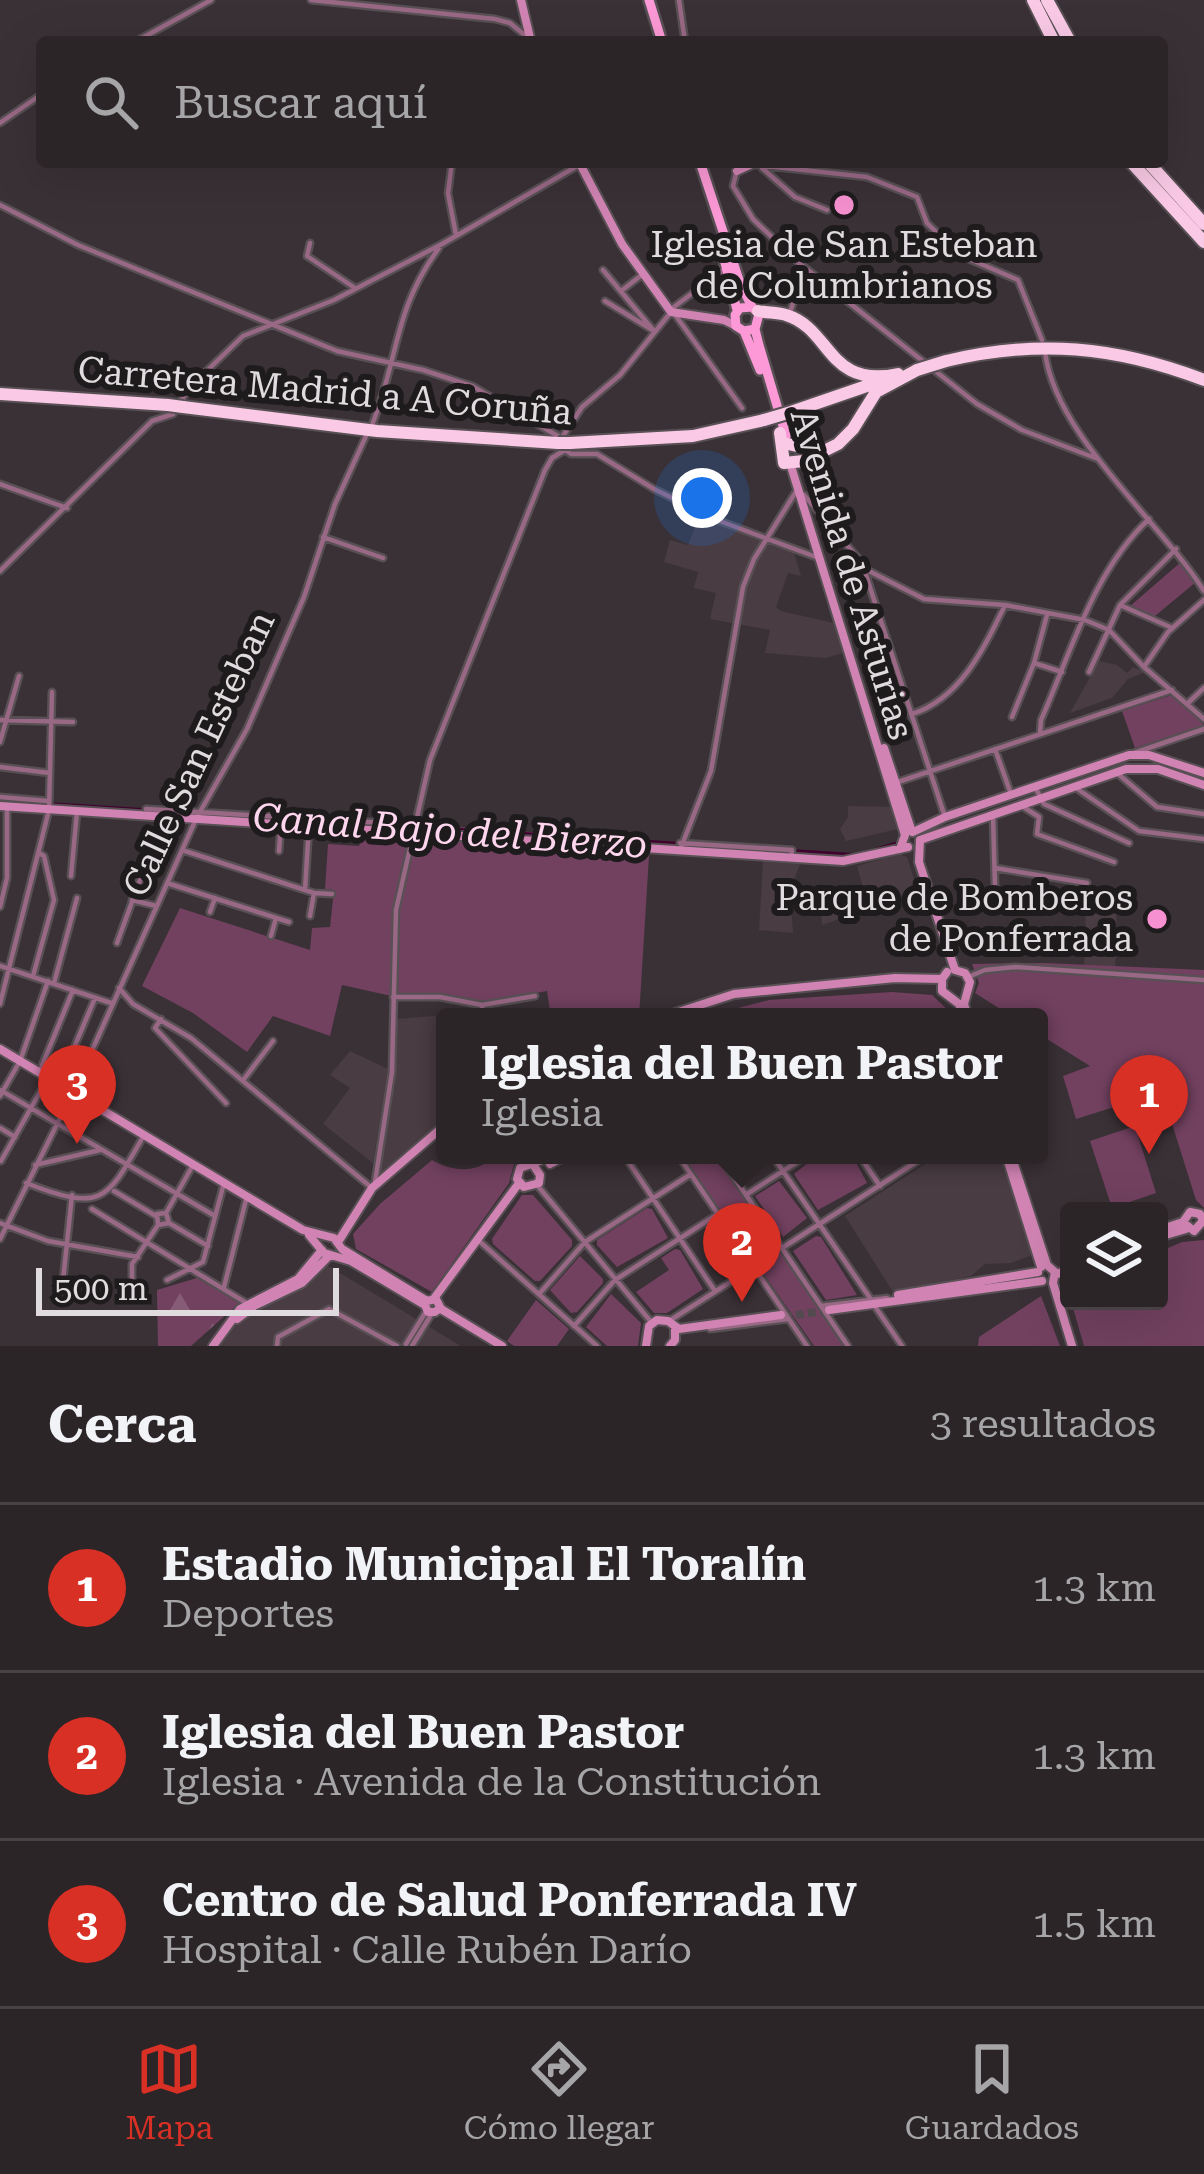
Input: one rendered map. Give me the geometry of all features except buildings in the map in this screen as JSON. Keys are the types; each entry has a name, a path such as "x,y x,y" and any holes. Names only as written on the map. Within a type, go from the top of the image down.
{"highway":[{"path":"1033,0 1051,36"},
{"path":"1047,0 1067,36"},
{"path":"1136,168 1204,242"},
{"path":"1153,168 1204,224"},
{"path":"744,319 782,314 839,364 873,376 917,370"},
{"name":"Carretera Madrid a A Coruña","path":"0,394 176,407 396,433 564,443 693,436 791,412 946,361 1031,346 1084,347 1164,364 1204,380"},
{"path":"791,412 842,387 839,364"},
{"path":"795,464 826,450 853,429 876,392 917,370"},
{"path":"791,412 844,402 854,411 853,429"}],"main road":[{"path":"646,0 657,36"},
{"name":"Avenida de Asturias","path":"699,168 744,319 795,464"},
{"name":"Avenida de Asturias","path":"699,168 740,283 744,319"}],"street":[{"path":"146,36 211,0"},
{"path":"311,0 510,23 523,36"},
{"path":"680,0 684,36"},
{"path":"510,23 522,3"},
{"path":"522,3 526,36"},
{"path":"0,123 36,98"},
{"path":"451,168 448,193 456,235"},
{"path":"0,571 152,421 171,416 186,392 227,348 272,321 334,300 442,244 571,168"},
{"path":"583,168 622,244 742,408"},
{"path":"734,168 733,186 744,206 799,263 1000,420 1099,459"},
{"path":"760,168 795,197 827,210"},
{"path":"784,168 867,177 917,197 922,215 960,255 1018,280 1042,340"},
{"path":"0,205 78,244 337,351 472,386 564,443 571,454 597,454 654,489 820,559"},
{"path":"310,243 307,256 355,288"},
{"path":"372,424 412,286 442,244"},
{"path":"782,314 800,283 799,263"},
{"path":"373,1187 392,1072 396,910 430,760 452,698 481,638 545,470 582,407 620,375 672,312 727,266"},
{"path":"603,270 654,331"},
{"path":"620,291 643,274"},
{"path":"605,301 654,331"},
{"path":"672,312 744,319"},
{"path":"1045,352 1056,393 1099,459 1176,549 1204,591"},
{"name":"Calle San Esteban","path":"0,1239 3,1224 72,1093 182,850 247,729 367,436"},
{"path":"680,847 711,771 738,606 749,569 795,464"},
{"path":"795,464 862,566 945,817"},
{"name":"Avenida de Asturias","path":"795,464 820,559 919,862 946,977"},
{"name":"Avenida de Asturias","path":"795,464 911,839"},
{"path":"0,484 67,508"},
{"path":"1040,734 1041,719 1121,546 1149,519"},
{"path":"322,537 383,558"},
{"path":"1089,672 1120,605 1176,549"},
{"path":"862,566 924,599 1005,605 1085,620 1109,630 1204,718"},
{"path":"1144,667 1172,628 1204,600"},
{"path":"913,714 934,705 955,687 975,662 1005,605"},
{"path":"1120,605 1172,628"},
{"path":"1012,716 1048,614"},
{"path":"1034,663 1063,672"},
{"path":"0,742 19,676"},
{"path":"1188,703 1204,688"},
{"path":"895,783 1172,690"},
{"path":"0,1004 49,805 52,692"},
{"path":"3,721 73,722"},
{"path":"911,839 925,825 945,817 1204,729"},
{"path":"1162,759 1166,742"},
{"path":"1157,745 1162,759"},
{"path":"995,749 1011,794"},
{"path":"1129,754 1204,772"},
{"path":"0,767 50,773"},
{"path":"0,907 2,803 49,805 77,812 858,860 1117,772 1149,767 1204,785"},
{"path":"1117,772 1157,807 1204,814"},
{"path":"1035,787 1040,800 1129,843"},
{"path":"1076,788 1139,831 1204,838"},
{"path":"1022,806 1039,817 1037,834 1114,862"},
{"path":"146,809 309,823"},
{"path":"71,876 77,812"},
{"path":"993,815 995,887"},
{"path":"117,943 163,817"},
{"path":"305,890 309,823"},
{"path":"279,851 281,824"},
{"path":"182,850 305,890 332,894"},
{"path":"33,976 54,900 44,856 39,853"},
{"path":"995,868 1088,883"},
{"path":"22,874 33,874"},
{"path":"167,883 289,922"},
{"path":"310,916 314,892"},
{"path":"77,898 51,982 20,1061 1,1092 215,1216"},
{"path":"210,912 215,898"},
{"path":"133,900 156,906"},
{"path":"271,936 276,918"},
{"path":"0,966 95,998 126,997"},
{"path":"691,1008 734,994 895,978 968,977 1015,967 1204,980"},
{"path":"946,977 952,999 961,1008"},
{"path":"966,1008 968,977"},
{"path":"119,988 373,1187"},
{"path":"1,1161 31,1108 73,990"},
{"path":"952,999 966,995"},
{"path":"393,997 440,997 482,1005 535,997"},
{"path":"59,1084 95,998"},
{"path":"161,1018 155,1028 226,1102"},
{"path":"243,1081 273,1040"},
{"path":"0,1049 502,1346"},
{"path":"0,1128 15,1137"},
{"path":"223,1332 254,1306 302,1283 373,1187 436,1133"},
{"path":"26,1183 90,1198 113,1190 144,1135"},
{"path":"35,1165 100,1150"},
{"path":"536,1168 542,1164"},
{"path":"278,1346 278,1336 329,1309 405,1346 520,1184 520,1168 546,1164"},
{"path":"630,1164 715,1292"},
{"path":"685,1164 805,1343 795,1346"},
{"path":"725,1164 848,1346"},
{"path":"778,1164 902,1346"},
{"path":"746,1195 795,1164"},
{"path":"865,1164 880,1186"},
{"path":"782,1248 913,1164"},
{"path":"1012,1164 1069,1346"},
{"path":"155,1216 166,1213 193,1165"},
{"path":"536,1168 537,1185 652,1323 672,1337 784,1315"},
{"path":"539,1294 585,1242 691,1174"},
{"path":"167,1280 202,1262 224,1183"},
{"path":"520,1184 537,1185"},
{"path":"113,1190 155,1216 158,1225"},
{"path":"62,1290 72,1195"},
{"path":"224,1287 247,1197"},
{"path":"92,1209 248,1304"},
{"path":"1168,1230 1185,1225 1198,1230 1203,1219 1190,1212 1185,1225"},
{"path":"166,1213 169,1223"},
{"path":"574,1326 616,1280 718,1214"},
{"path":"132,1289 132,1264 158,1225 169,1223 208,1246"},
{"path":"3,1224 67,1244 138,1257"},
{"path":"480,1241 597,1346"},
{"path":"213,1346 248,1304 298,1279 330,1246"},
{"path":"672,1337 715,1292 754,1267"},
{"path":"826,1309 1060,1269"},
{"path":"826,1309 888,1300"},
{"path":"432,1306 493,1346"},
{"path":"649,1344 647,1331 652,1323"}],"shaded area":[{"path":"699,517 794,553 801,576 788,573 776,607 838,624 847,652 825,658 765,653 770,630 710,619 716,593 694,588 698,572 664,562 670,540 688,545"},
{"path":"1099,661 1127,673 1133,667 1145,672 1128,679 1112,698 1070,713"},
{"path":"848,806 891,807 898,829 846,841 840,829 848,817"},
{"path":"899,854 907,857 918,892 822,925 820,902 863,888 857,866"},
{"path":"763,862 800,864 790,891 793,933 759,930"},
{"path":"1086,901 1117,902 1115,973 1084,971"},
{"path":"436,1017 436,1127 383,1173 378,1172 394,1068 396,1019"},
{"path":"350,1051 388,1069 373,1163 323,1124 350,1088 330,1075"},
{"path":"925,1164 1004,1164 1032,1255 1011,1263 985,1264 971,1276 893,1292 845,1216"},
{"path":"325,1264 461,1346 219,1346 235,1324 292,1293"}],"green space":[{"path":"1181,562 1196,582 1155,616 1129,607"},
{"path":"1172,695 1204,725 1135,748 1122,711"},
{"path":"367,821 650,840 640,1008 550,1008 547,991 488,1002 438,994 387,995 342,985 330,1036 273,1016 247,1052 193,1013 142,986 180,908 310,950 312,928 330,927 334,890 325,889 328,844 359,846"},
{"path":"972,964 1204,970 1204,1208 1196,1200 1162,1092 1076,1119 1063,1076 1090,1066 1048,1040 1048,1008 999,1008 975,993 979,983"},
{"path":"892,992 932,995 946,1008 738,1008 769,1000"},
{"path":"1135,1126 1156,1193 1130,1202 1110,1202 1090,1141"},
{"path":"432,1160 465,1169 514,1164 509,1183 432,1292 356,1249 353,1234"},
{"path":"687,1164 722,1164 843,1346 814,1346"},
{"path":"807,1164 857,1164 867,1183 818,1210 794,1174"},
{"path":"779,1181 807,1218 783,1237 755,1196"},
{"path":"522,1195 533,1195 572,1240 572,1246 540,1281 493,1244"},
{"path":"647,1208 668,1238 617,1267 597,1240"},
{"path":"816,1236 857,1295 826,1300 793,1251"},
{"path":"1204,1240 1204,1346 1084,1346 1074,1310 1168,1310 1168,1248"},
{"path":"675,1249 703,1289 667,1313 654,1313 636,1292 669,1270 661,1258"},
{"path":"580,1256 603,1283 571,1313 550,1290"},
{"path":"197,1278 239,1303 191,1346 158,1346 157,1290"},
{"path":"611,1294 641,1323 638,1346 607,1346 586,1327"},
{"path":"1041,1296 1060,1346 978,1346 979,1337"},
{"path":"536,1300 569,1329 557,1346 514,1346 507,1341"}],"waterway":[{"name":"Canal Bajo del Bierzo","path":"0,802 854,856"},
{"name":"Canal Bajo del Bierzo","path":"878,850 898,844"}],"tunnel":[{"path":"784,1317 829,1310"}],"place":[{"name":"Iglesia de San Esteban de Columbrianos","path":"844,205"},
{"name":"Parque de Bomberos de Ponferrada","path":"1157,919"},
{"name":"Centro de Salud Ponferrada IV","path":"77,1144"},
{"name":"Estadio Municipal El Toralín","path":"1149,1154"},
{"name":"Iglesia del Buen Pastor","path":"742,1302"}]}
